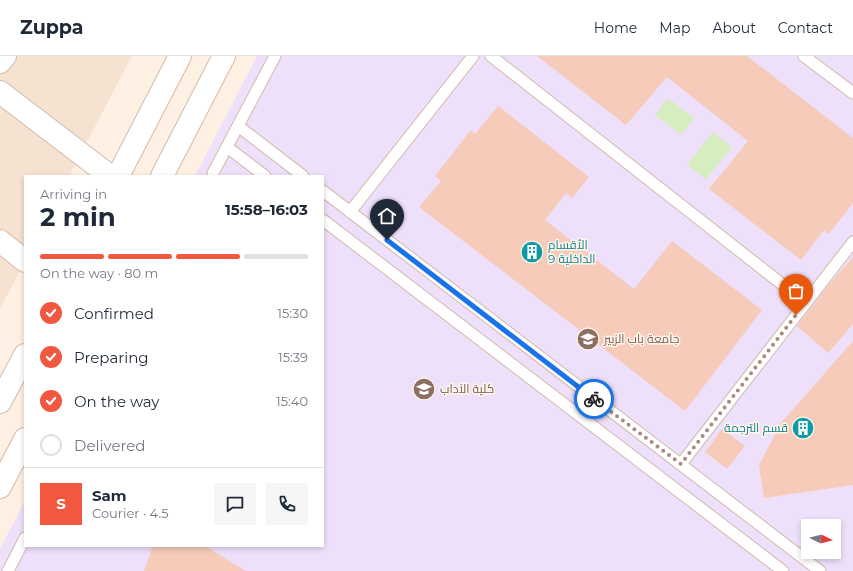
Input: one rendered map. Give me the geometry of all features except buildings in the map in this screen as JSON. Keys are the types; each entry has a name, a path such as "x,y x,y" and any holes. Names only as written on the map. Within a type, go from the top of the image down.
{"main road":[{"path":"0,62 5,56"},
{"path":"119,175 180,56"},
{"path":"163,175 224,56"},
{"path":"0,92 109,175"},
{"path":"0,241 24,260"},
{"path":"0,402 24,357"},
{"path":"0,487 24,441"}],"lane":[{"path":"213,173 275,56"},
{"path":"350,212 474,56"},
{"path":"491,56 806,303"},
{"path":"804,56 853,93"},
{"path":"238,126 302,175"},
{"path":"227,147 264,175"},
{"path":"324,193 820,571"},
{"path":"324,221 783,571"},
{"path":"681,464 853,242"},
{"path":"8,571 24,540"}],"shaded area":[{"path":"0,56 132,56 70,175 24,175 24,263 0,309"},
{"name":"جامعة باب الزبير","path":"257,56 853,56 853,571 0,571 0,549 24,503 24,547 324,547 324,175 196,175"}],"green space":[{"path":"668,98 694,118 681,135 655,115"},
{"path":"713,132 732,147 706,179 687,165"}],"way so far":[{"path":"594,399 681,464 796,315"}],"place":[{"name":"الأقسام الداخلية 9","path":"532,252"},
{"name":"جامعة باب الزبير","path":"588,339"},
{"name":"كلية الآداب","path":"424,389"},
{"name":"قسم الترجمة","path":"803,428"}],"route":[{"path":"387,240 594,399"}]}
